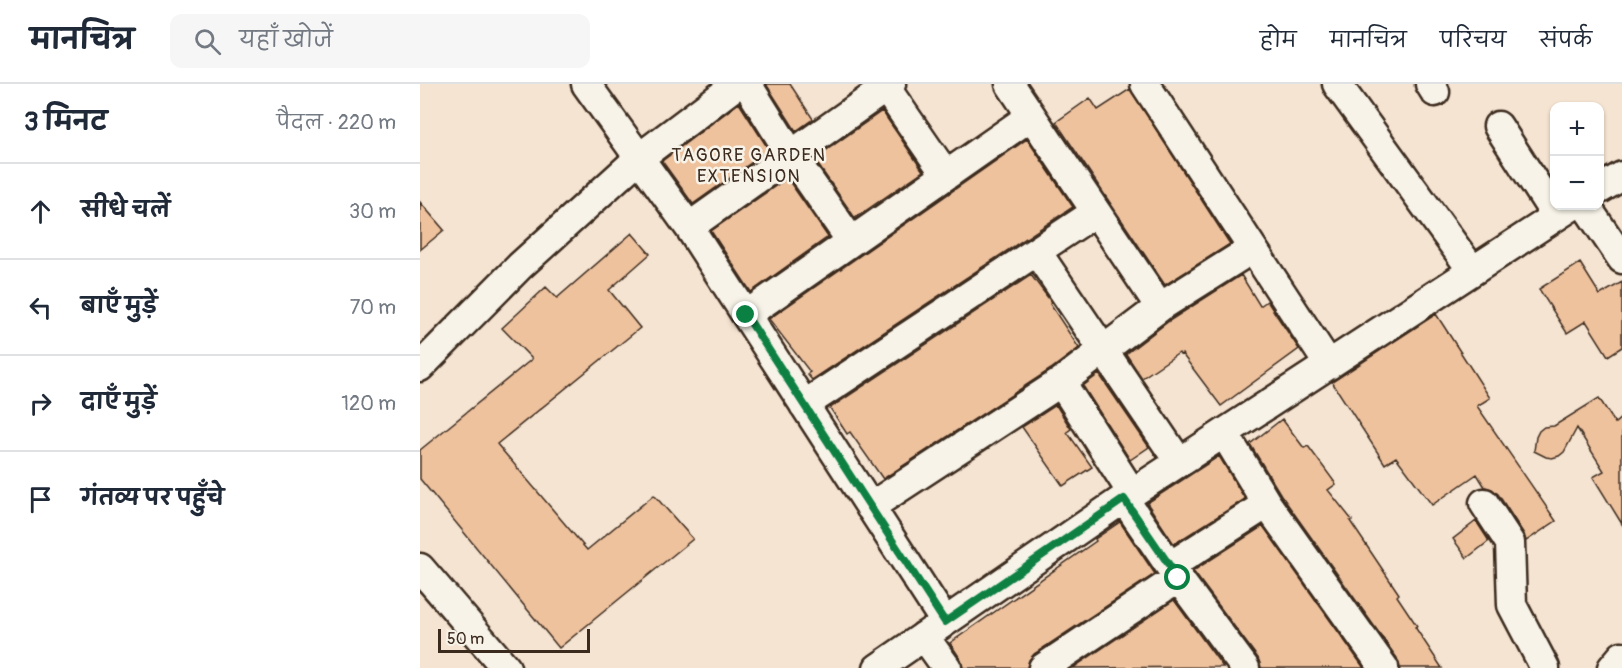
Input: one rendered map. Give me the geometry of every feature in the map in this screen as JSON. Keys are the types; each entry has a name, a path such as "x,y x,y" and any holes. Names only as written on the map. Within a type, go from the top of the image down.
{"street":[{"path":"586,84 689,227 870,507 934,629 946,668"},
{"path":"421,364 520,266 639,158 737,84"},
{"path":"747,84 790,153 851,241"},
{"path":"1010,84 1160,307"},
{"path":"1145,84 1329,364"},
{"path":"1337,84 1472,270"},
{"path":"689,227 790,153 888,86 946,175"},
{"path":"746,315 1031,116"},
{"path":"878,668 1179,462 1564,211 1498,126"},
{"path":"1604,186 1622,176"},
{"path":"1589,210 1622,259"},
{"path":"804,405 1096,212"},
{"path":"870,507 1061,382 1160,307 1252,249"},
{"path":"1037,252 1179,462"},
{"path":"1061,382 1174,572 1240,666"},
{"path":"1224,433 1267,504 1384,668"},
{"path":"1484,503 1510,543 1512,605 1545,668"},
{"path":"1043,668 1267,504"},
{"path":"420,567 506,668"},
{"path":"1612,668 1622,656"}],"building":[{"path":"766,84 790,84 813,119 796,131"},
{"path":"1130,89 1230,244 1165,285 1056,122 1090,98 1098,110"},
{"path":"739,103 769,150 693,204 662,161"},
{"path":"882,111 923,171 855,218 814,159"},
{"path":"1027,139 1073,207 812,380 807,374 810,372 769,319"},
{"path":"787,178 828,237 751,292 711,231"},
{"path":"420,202 444,230 420,250"},
{"path":"632,233 650,254 609,290 640,328 497,444 587,550 654,495 693,539 559,648 420,479 420,450 532,359 502,328 546,287 557,298"},
{"path":"1580,263 1600,295 1622,282 1622,347 1608,356 1586,321 1567,333 1539,289"},
{"path":"1031,275 1052,303 1050,304 1079,348 1051,369 883,479 850,432 847,434 830,408"},
{"path":"1241,275 1260,306 1267,301 1299,349 1221,406 1182,354 1179,353 1142,378 1126,354 1169,321"},
{"path":"1436,314 1490,398 1477,406 1556,521 1526,541 1524,534 1498,494 1485,487 1477,474 1432,505 1396,457 1385,464 1332,382"},
{"path":"1099,374 1149,447 1130,460 1083,386"},
{"path":"1599,398 1615,423 1622,417 1622,524 1593,477 1604,471 1577,428 1564,452 1559,456 1546,457 1534,451 1539,431 1544,427 1554,426"},
{"path":"1056,405 1071,429 1067,432 1092,467 1063,486 1022,427"},
{"path":"1282,419 1304,448 1308,446 1336,484 1328,490 1352,520 1350,521 1399,594 1397,596 1417,626 1415,627 1442,668 1400,668 1397,658 1281,495 1250,444"},
{"path":"1219,456 1245,499 1174,544 1147,503"},
{"path":"1476,521 1489,541 1467,558 1453,539"},
{"path":"1120,522 1155,574 1034,654 1027,668 963,668 960,658 950,643"},
{"path":"1263,526 1364,668 1261,668 1258,658 1193,571"},
{"path":"1174,600 1223,667 1073,668"}],"district":[{"name":"TAGORE GARDEN EXTENSION","path":"749,166"}],"route":[{"path":"746,315 945,622 1124,499 1178,578"}]}
